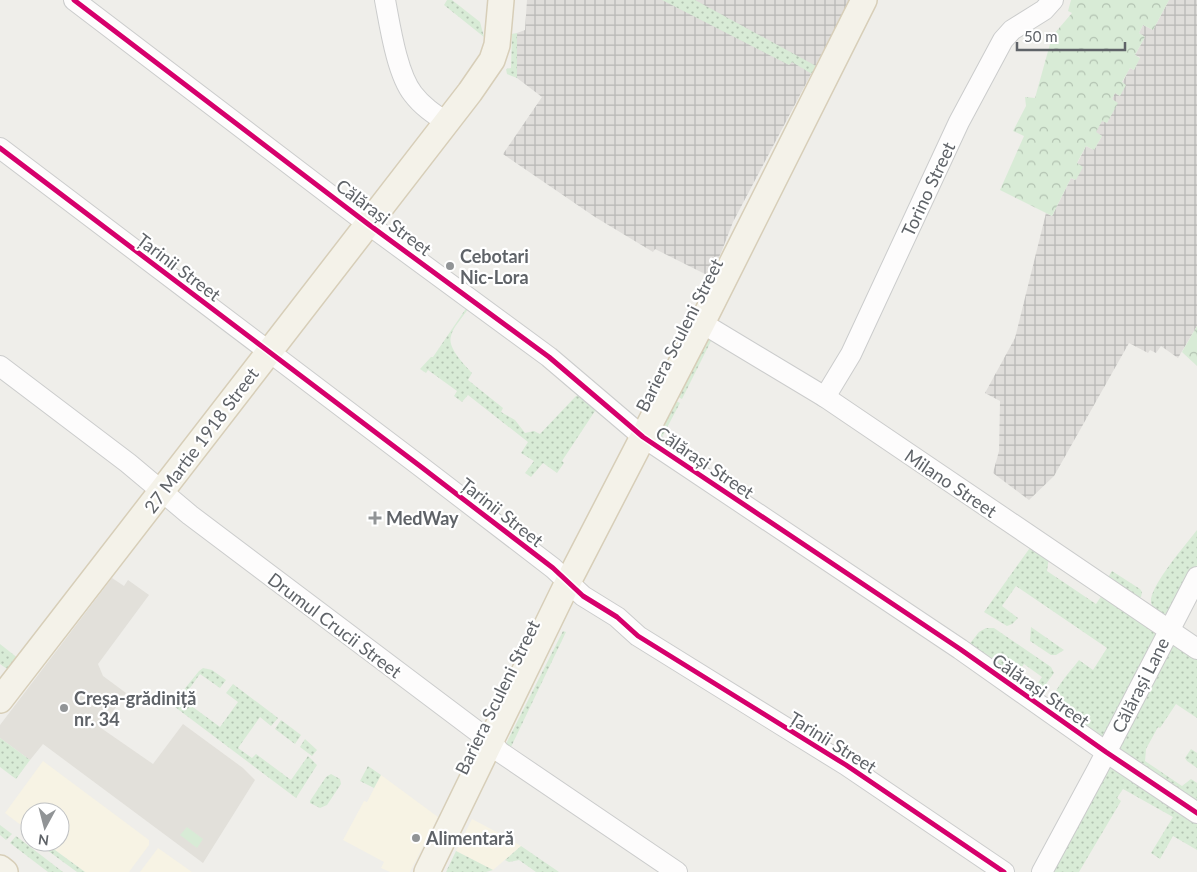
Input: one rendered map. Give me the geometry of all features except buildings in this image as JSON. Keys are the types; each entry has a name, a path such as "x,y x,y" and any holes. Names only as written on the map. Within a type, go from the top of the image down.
{"main road":[{"name":"27 Martie 1918 Street","path":"0,700 470,92 492,60 497,45 501,0"},
{"name":"Bariera Sculeni Street","path":"427,872 568,582 702,323 864,0"},
{"path":"0,868 5,872"}],"street":[{"name":"Călărași Street","path":"74,0 368,224 550,358 643,437 960,649 1106,752 1197,813"},
{"path":"385,0 406,84 421,104 446,122"},
{"name":"Torino Street","path":"825,397 851,354 959,122 1003,40 1012,30 1044,10 1053,0"},
{"name":"Țarinii Street","path":"0,148 428,472 568,582 583,596 617,616 638,636 846,765 1004,872"},
{"name":"Milano Street","path":"702,323 825,397 1197,649"},
{"name":"Drumul Crucii Street","path":"0,366 128,463 162,492 465,723 490,740 500,752 677,872"},
{"name":"Călărași Lane","path":"1042,872 1197,577"}],"shaded area":[{"path":"527,0 850,0 733,222 721,253 709,276 655,249 653,252 595,217 503,154 542,97 517,78 517,33 525,30"},
{"path":"1169,0 1197,0 1197,326 1178,358 1161,346 1156,353 1150,350 1148,353 1129,343 1054,476 1029,500 993,473 999,451 1000,401 985,393 1015,338 1046,213 1052,216 1071,178 1075,180 1077,164 1086,146 1094,150 1102,136 1095,132 1102,120 1107,123 1117,103 1112,99 1115,93 1120,96 1122,83 1130,68 1134,70 1140,57 1135,55 1145,37 1139,33 1143,25 1153,30"},
{"name":"Creșa-grădiniță nr. 34","path":"112,578 124,586 128,580 149,595 98,664 103,676 126,693 101,728 153,764 183,724 243,768 255,780 203,863 43,744 30,760 0,738 0,725"},
{"path":"43,761 149,840 149,845 129,872 85,872 58,852 70,852 70,802 20,802 20,824 5,813"},
{"path":"381,775 438,817 410,872 390,872 381,868 384,862 343,840 364,801 367,802"},
{"path":"472,819 521,846 493,870 456,851"},
{"path":"158,848 192,872 140,872"}],"green space":[{"path":"447,0 452,0 480,22 484,37 444,5"},
{"path":"662,0 695,0 816,66 812,74 792,62 789,65"},
{"path":"1071,0 1169,0 1153,30 1143,25 1139,33 1145,37 1135,55 1140,58 1134,70 1130,68 1122,82 1126,85 1120,96 1115,93 1112,99 1118,103 1107,123 1102,121 1096,132 1102,136 1094,150 1086,146 1077,163 1083,167 1076,180 1071,178 1052,216 1000,190 1024,136 1013,131 1026,106 1025,97 1035,98 1050,44 1048,41 1072,13 1068,11"},
{"path":"517,33 517,78 507,74 506,69 511,68 512,34"},
{"path":"467,307 468,309 451,336 450,341 454,351 472,373 468,380 503,408 501,412 515,420 525,433 534,431 540,434 576,396 580,395 622,431 595,411 562,461 564,463 557,473 543,463 531,477 525,473 534,461 521,453 528,442 468,395 462,402 454,396 457,391 428,370 426,373 420,369 433,357"},
{"path":"1197,326 1197,366 1182,352"},
{"path":"708,339 712,339 682,399 678,397"},
{"path":"676,401 680,403 661,439 660,435"},
{"path":"1197,530 1197,565 1173,609 1164,615 1153,607 1151,602 1152,595 1162,576"},
{"path":"1032,545 1049,557 1047,571 1096,604 1104,592 1160,633 1109,735 1101,739 1052,704 1055,692 1079,660 1093,670 1107,648 1016,586 1002,606 1018,618 1012,624 1007,626 984,612"},
{"path":"1112,571 1140,589 1142,592 1141,597 1137,598 1107,579"},
{"path":"1031,627 1064,650 1056,655 1051,655 1030,641"},
{"path":"986,628 994,628 1051,667 1054,673 1043,688 1038,691 1034,689 1042,677 1024,664 1015,676 968,646 979,632"},
{"path":"563,631 566,632 510,749 505,746"},
{"path":"1172,643 1197,656 1197,718 1176,704 1160,728 1158,727 1146,749 1145,761 1182,786 1191,779 1197,783 1197,804 1116,751"},
{"path":"0,644 19,659 10,671 0,664"},
{"path":"203,668 212,670 226,680 220,688 200,674 182,699 220,727 238,702 226,693 233,684 278,718 271,726 260,717 238,748 252,758 256,754 291,780 308,756 317,765 296,798 175,707 174,702"},
{"path":"281,720 301,735 295,744 275,729"},
{"path":"0,738 30,760 16,779 0,767"},
{"path":"305,739 317,750 312,756 300,747"},
{"path":"1191,749 1197,753 1197,768 1185,758"},
{"path":"368,766 381,775 374,788 360,781"},
{"path":"1110,767 1117,768 1197,820 1197,850 1173,836 1160,859 1151,853 1173,817 1123,789 1117,798 1121,801 1079,872 1051,872 1107,770"},
{"path":"331,774 340,779 341,784 327,805 320,808 310,803 326,777"},
{"path":"0,825 12,834 6,840 0,835"},
{"path":"187,827 203,839 197,848 180,835"},
{"path":"16,836 20,839 20,851 10,843"},
{"path":"521,846 559,872 536,872 519,860 509,862 505,860"},
{"path":"456,851 493,870 486,872 446,872"},
{"path":"22,852 37,852 63,872 48,872"},
{"path":"50,852 58,852 85,872 77,872"}],"cycle path":[{"path":"74,0 368,224 549,357 643,437 960,649 1106,752 1197,813"},
{"path":"0,148 420,466 553,568 583,596 617,617 638,636 846,765 1004,872"}],"place":[{"name":"Cebotari Nic-Lora","path":"450,266"},
{"name":"MedWay","path":"375,518"},
{"name":"Creșa-grădiniță nr. 34","path":"64,708"},
{"name":"Alimentară","path":"416,838"}]}
